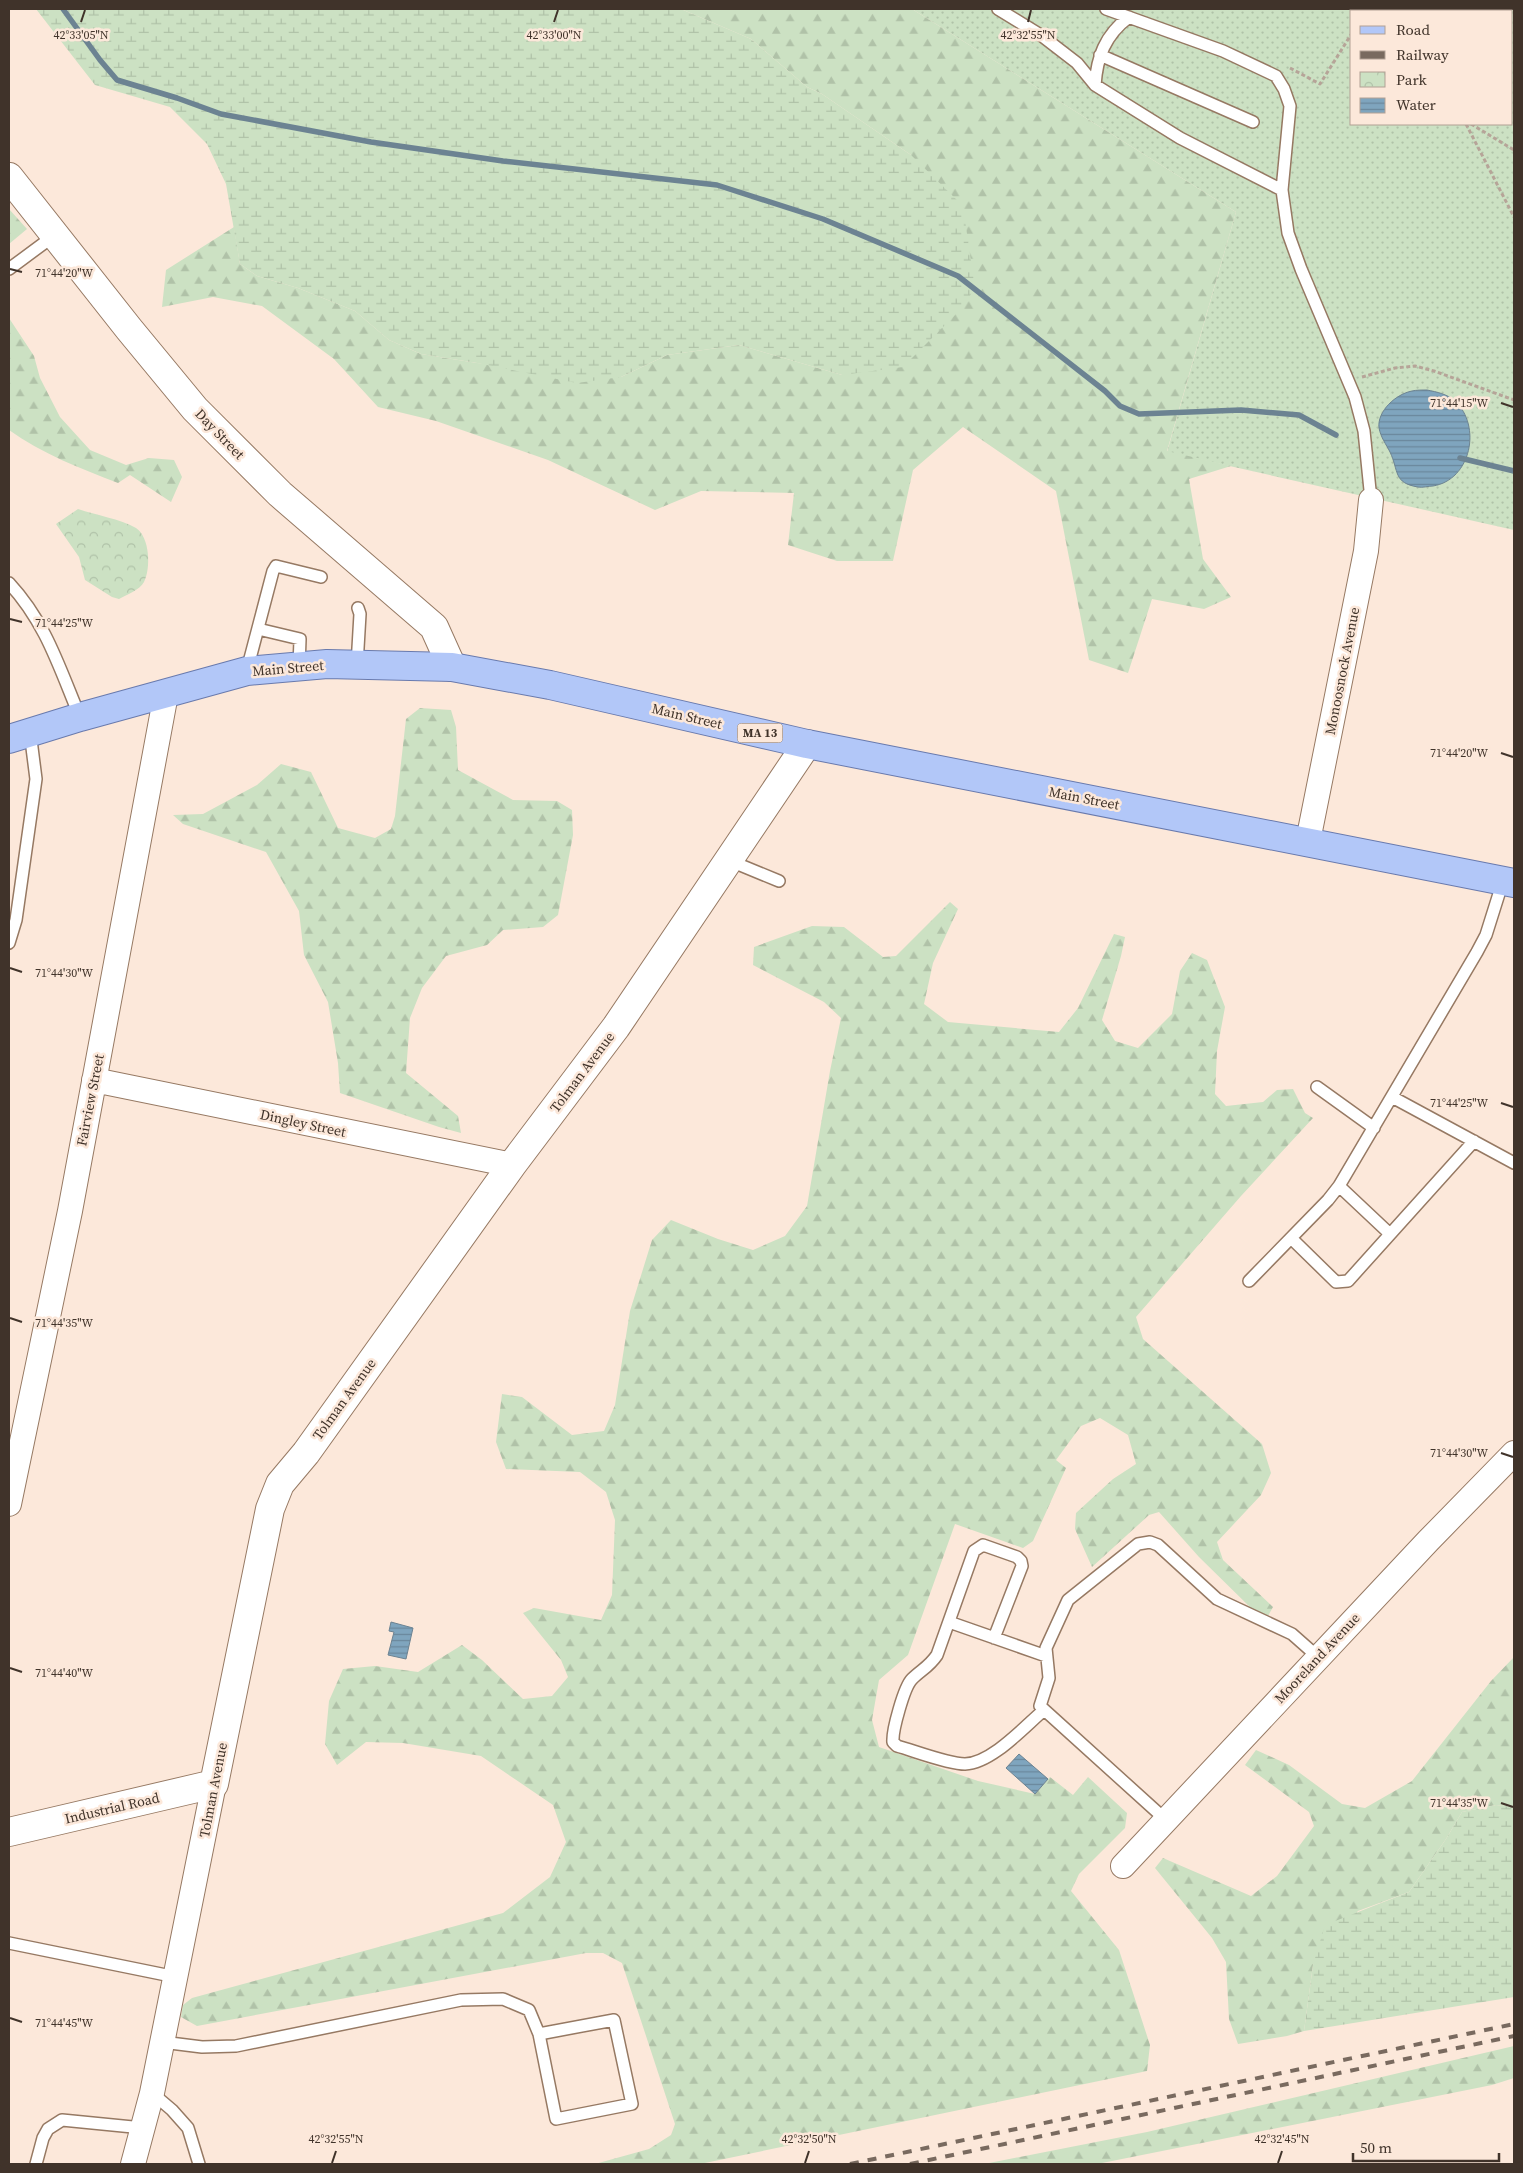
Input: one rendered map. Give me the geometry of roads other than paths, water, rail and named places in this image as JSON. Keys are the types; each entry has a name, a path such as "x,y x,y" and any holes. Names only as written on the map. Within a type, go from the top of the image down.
{"main road":[{"name":"Main Street","path":"20,736 80,717 247,671 299,666 452,667 559,687 807,744 1509,882"}],"street":[{"name":"Day Street","path":"9,177 195,409 280,494 434,628 452,667"},
{"name":"Monoosnock Avenue","path":"1308,841 1366,551 1371,500"},
{"name":"Fairview Street","path":"9,1504 70,1211 166,694"},
{"name":"Tolman Avenue","path":"133,2164 152,2093 265,1529 280,1484 306,1452 512,1166 616,1027 807,744"},
{"name":"Dingley Street","path":"94,1080 512,1166"},
{"name":"Mooreland Avenue","path":"1123,1866 1428,1540 1514,1453"},
{"name":"Industrial Road","path":"9,1832 214,1784"}],"lane":[{"path":"998,9 1042,36 1077,63 1095,86 1180,138 1282,190"},
{"path":"1106,9 1214,48 1276,76 1284,90 1290,106 1282,190 1288,233 1301,270 1355,397 1364,431 1371,500"},
{"path":"1095,86 1100,55 1108,37 1119,24 1129,17"},
{"path":"1100,55 1253,122"},
{"path":"9,269 55,235"},
{"path":"247,671 273,571 276,566 321,577"},
{"path":"10,586 24,600 48,637 80,717"},
{"path":"357,665 360,614 358,608"},
{"path":"258,629 300,639 299,666"},
{"path":"9,943 16,920 36,779 20,736"},
{"path":"728,860 779,881"},
{"path":"1248,1281 1328,1200 1339,1186 1481,944 1509,882"},
{"path":"1317,1087 1374,1128"},
{"path":"1392,1098 1514,1163"},
{"path":"1291,1238 1336,1282 1348,1281 1474,1141"},
{"path":"1339,1186 1390,1234"},
{"path":"1166,1820 1040,1706 1049,1678 1046,1648 1068,1600 1138,1544 1145,1542 1158,1545 1217,1600 1292,1634 1318,1658"},
{"path":"994,1638 1022,1566 1021,1561 1017,1557 983,1545 974,1552 933,1661 912,1679 908,1686 894,1729 894,1742 898,1746 956,1762 972,1763 993,1753 1044,1710"},
{"path":"949,1622 1046,1656"},
{"path":"9,1943 176,1977"},
{"path":"162,2042 202,2047 236,2046 461,2000 503,1999 529,2010 539,2034 556,2119 632,2104 614,2020 539,2034"},
{"path":"152,2093 172,2110 188,2128 199,2164"},
{"path":"36,2164 43,2138 48,2129 62,2120 142,2128"}],"water":[{"path":"1427,390 1445,395 1455,401 1463,412 1468,424 1470,437 1464,463 1456,474 1446,482 1420,487 1404,483 1398,475 1393,459 1381,435 1379,422 1384,410 1400,396 1412,391"},
{"path":"391,1622 413,1628 406,1659 388,1655 394,1632 389,1631"},
{"path":"1019,1754 1048,1779 1035,1794 1006,1768"}],"waterway":[{"path":"63,9 117,80 177,98 221,114 371,142 503,161 717,185 823,219 958,276 1105,391 1120,406 1139,414 1241,410 1299,415 1336,435"},
{"path":"1460,458 1514,471"}],"railway":[{"path":"850,2164 1514,2024"},
{"path":"910,2164 1514,2036"}]}
